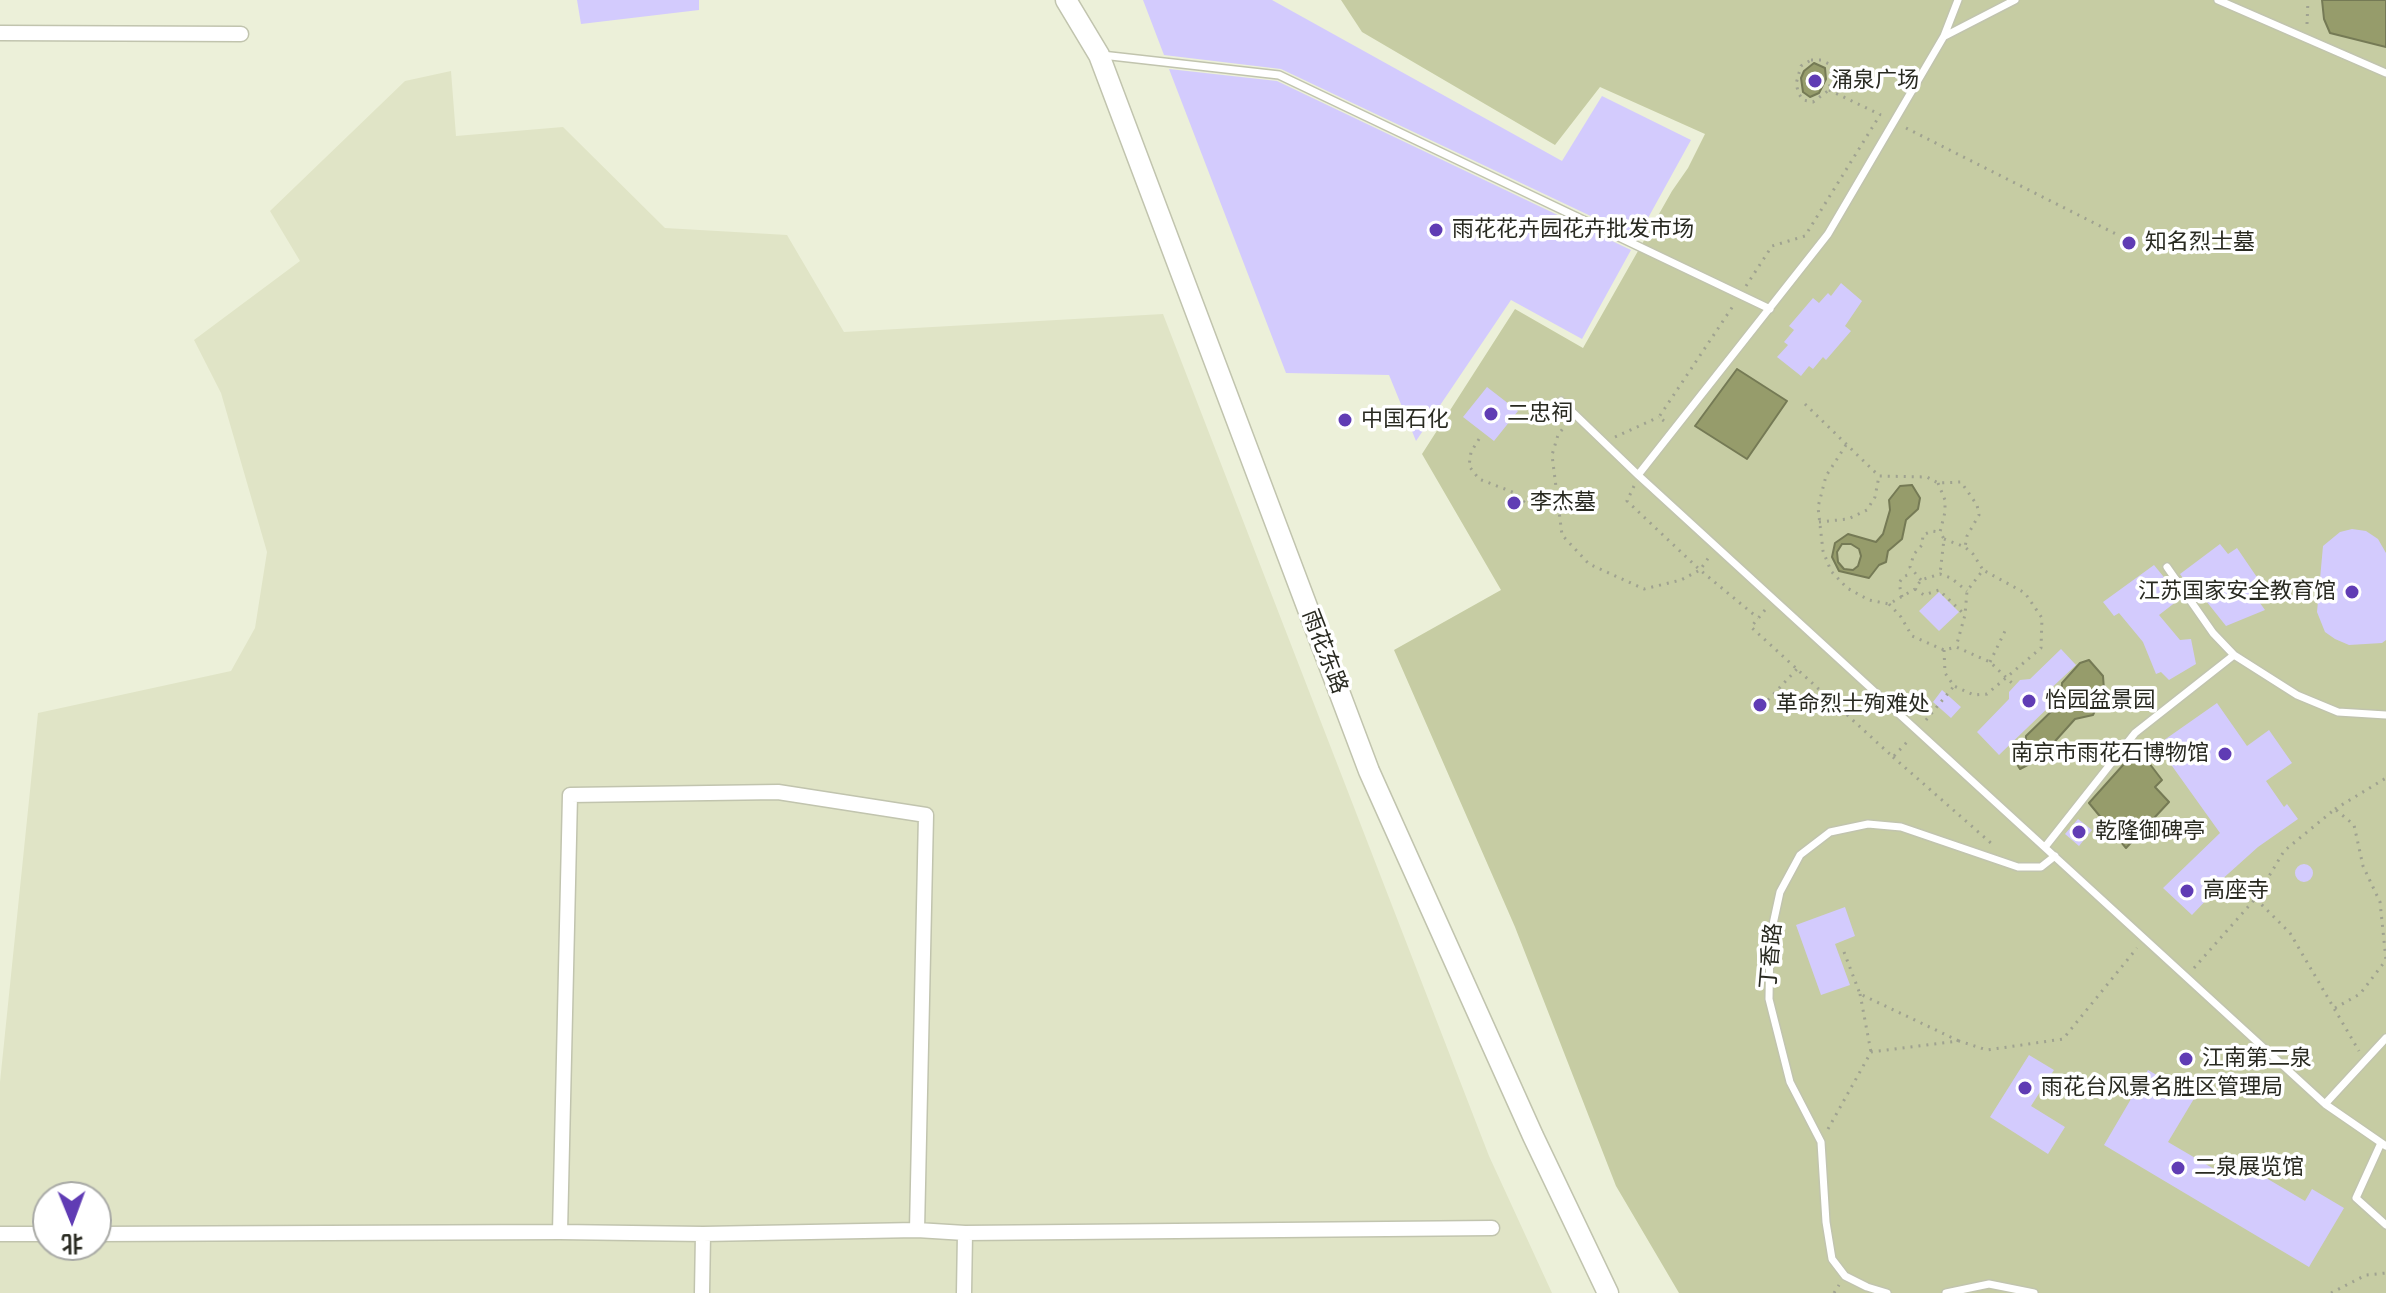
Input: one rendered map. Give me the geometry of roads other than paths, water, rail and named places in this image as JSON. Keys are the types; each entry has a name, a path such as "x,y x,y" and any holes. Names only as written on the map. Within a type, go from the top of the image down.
{"main road":[{"name":"雨花东路","path":"1066,0 1099,55 1369,771 1533,1136 1608,1293"}],"street":[{"path":"0,33 241,34"},
{"path":"560,1232 570,795 778,792 926,815 917,1230"},
{"path":"112,1234 703,1234 917,1230 965,1233 1492,1228"},
{"path":"964,1293 965,1233"},
{"path":"0,1234 32,1234"},
{"path":"702,1293 703,1234"}],"lane":[{"path":"1638,475 1828,234 1944,36 1958,0"},
{"path":"1944,36 2015,0"},
{"path":"2218,0 2386,73"},
{"path":"1099,55 1279,75 1770,309"},
{"path":"1561,401 1716,547 2325,1104 2384,1144 2356,1198 2386,1225"},
{"path":"2167,567 2213,633 2234,655 2297,695 2338,712 2386,715"},
{"path":"2045,847 2135,733 2234,655"},
{"name":"丁香路","path":"1887,1293 1845,1276 1832,1259 1826,1222 1821,1142 1790,1082 1769,999 1770,938 1780,892 1800,855 1830,832 1868,824 1901,827 2018,867 2041,867 2055,856"},
{"path":"2325,1104 2386,1038"},
{"path":"1946,1293 1989,1284 2034,1293"}],"place":[{"name":"涌泉广场","path":"1815,81"},
{"name":"雨花花卉园花卉批发市场","path":"1436,230"},
{"name":"知名烈士墓","path":"2129,243"},
{"name":"二忠祠","path":"1491,414"},
{"name":"中国石化","path":"1345,420"},
{"name":"李杰墓","path":"1514,503"},
{"name":"江苏国家安全教育馆","path":"2352,592"},
{"name":"怡园盆景园","path":"2029,701"},
{"name":"革命烈士殉难处","path":"1760,705"},
{"name":"南京市雨花石博物馆","path":"2225,754"},
{"name":"乾隆御碑亭","path":"2079,832"},
{"name":"高座寺","path":"2187,891"},
{"name":"江南第二泉","path":"2186,1059"},
{"name":"雨花台风景名胜区管理局","path":"2025,1088"},
{"name":"二泉展览馆","path":"2178,1168"}]}
